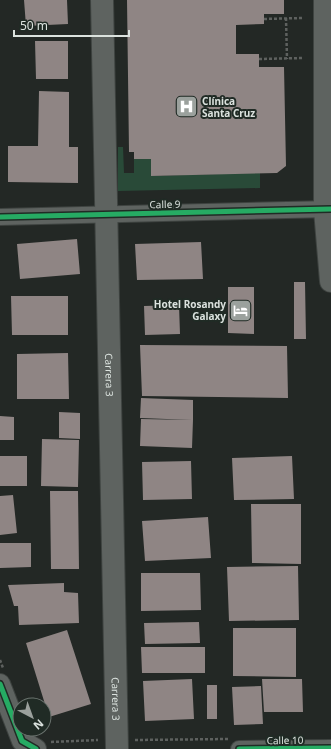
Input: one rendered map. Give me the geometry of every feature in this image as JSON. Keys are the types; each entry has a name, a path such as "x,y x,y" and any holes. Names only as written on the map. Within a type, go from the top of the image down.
{"main road":[{"name":"Carrera 3","path":"102,0 105,214 117,743"},
{"path":"325,0 328,209 331,282"}],"street":[{"name":"Calle 9","path":"0,216 328,209"},
{"path":"0,684 22,741 41,745"},
{"name":"Calle 10","path":"237,744 331,748"}],"path":[{"path":"286,18 287,59"},
{"path":"264,19 303,18"},
{"path":"259,59 303,58"},
{"path":"41,745 117,743 237,744"}],"green space":[{"path":"118,147 123,147 124,173 134,173 134,159 151,159 151,176 260,173 260,188 118,191"}],"building":[{"path":"24,0 67,0 68,24 26,26"},
{"path":"127,0 284,0 284,14 264,14 264,24 236,25 236,54 259,54 259,67 284,67 286,166 277,173 151,176 151,159 134,159 134,152 129,152"},
{"path":"35,41 68,41 68,79 36,79"},
{"path":"39,91 69,92 69,147 78,147 78,183 8,182 8,146 38,146"},
{"path":"77,239 80,274 20,279 17,244"},
{"path":"201,242 203,279 137,280 135,244"},
{"path":"294,282 305,282 306,339 294,339"},
{"name":"Hotel Rosandy Galaxy","path":"228,287 254,287 254,334 228,333"},
{"path":"11,296 68,296 68,335 12,335"},
{"path":"179,305 180,334 145,335 144,306"},
{"path":"140,345 287,346 288,398 142,396"},
{"path":"68,353 69,399 17,399 17,354"},
{"path":"141,398 193,400 193,420 140,418"},
{"path":"59,412 80,413 80,439 59,438"},
{"path":"0,416 14,417 14,440 0,440"},
{"path":"141,419 193,420 192,448 140,446"},
{"path":"42,439 79,440 78,487 41,486"},
{"path":"0,456 27,456 27,486 0,486"},
{"path":"292,456 294,499 234,500 232,458"},
{"path":"191,461 192,499 143,500 142,462"},
{"path":"50,491 78,491 79,569 51,569"},
{"path":"13,495 17,533 0,535 0,496"},
{"path":"251,504 301,504 301,564 252,563"},
{"path":"208,517 211,558 145,561 142,521"},
{"path":"0,543 31,543 31,567 0,568"},
{"path":"298,566 299,620 229,621 227,567"},
{"path":"141,573 200,573 201,610 141,611"},
{"path":"64,583 64,592 78,593 79,623 19,625 18,606 14,606 8,585"},
{"path":"199,622 200,643 145,644 144,623"},
{"path":"233,628 296,628 296,677 233,676"},
{"path":"67,630 91,704 52,716 52,697 43,697 26,643"},
{"path":"141,647 205,647 205,673 142,673"},
{"path":"192,679 194,719 145,721 143,681"},
{"path":"262,679 302,679 303,712 264,712"},
{"path":"207,685 217,685 217,719 207,719"},
{"path":"261,686 263,724 234,725 232,687"}],"cycle path":[{"path":"0,217 331,209"},
{"path":"0,684 22,741 36,749"},
{"path":"239,749 331,748"}],"place":[{"name":"Clínica Santa Cruz","path":"186,107"},
{"name":"Hotel Rosandy Galaxy","path":"241,310"}]}
